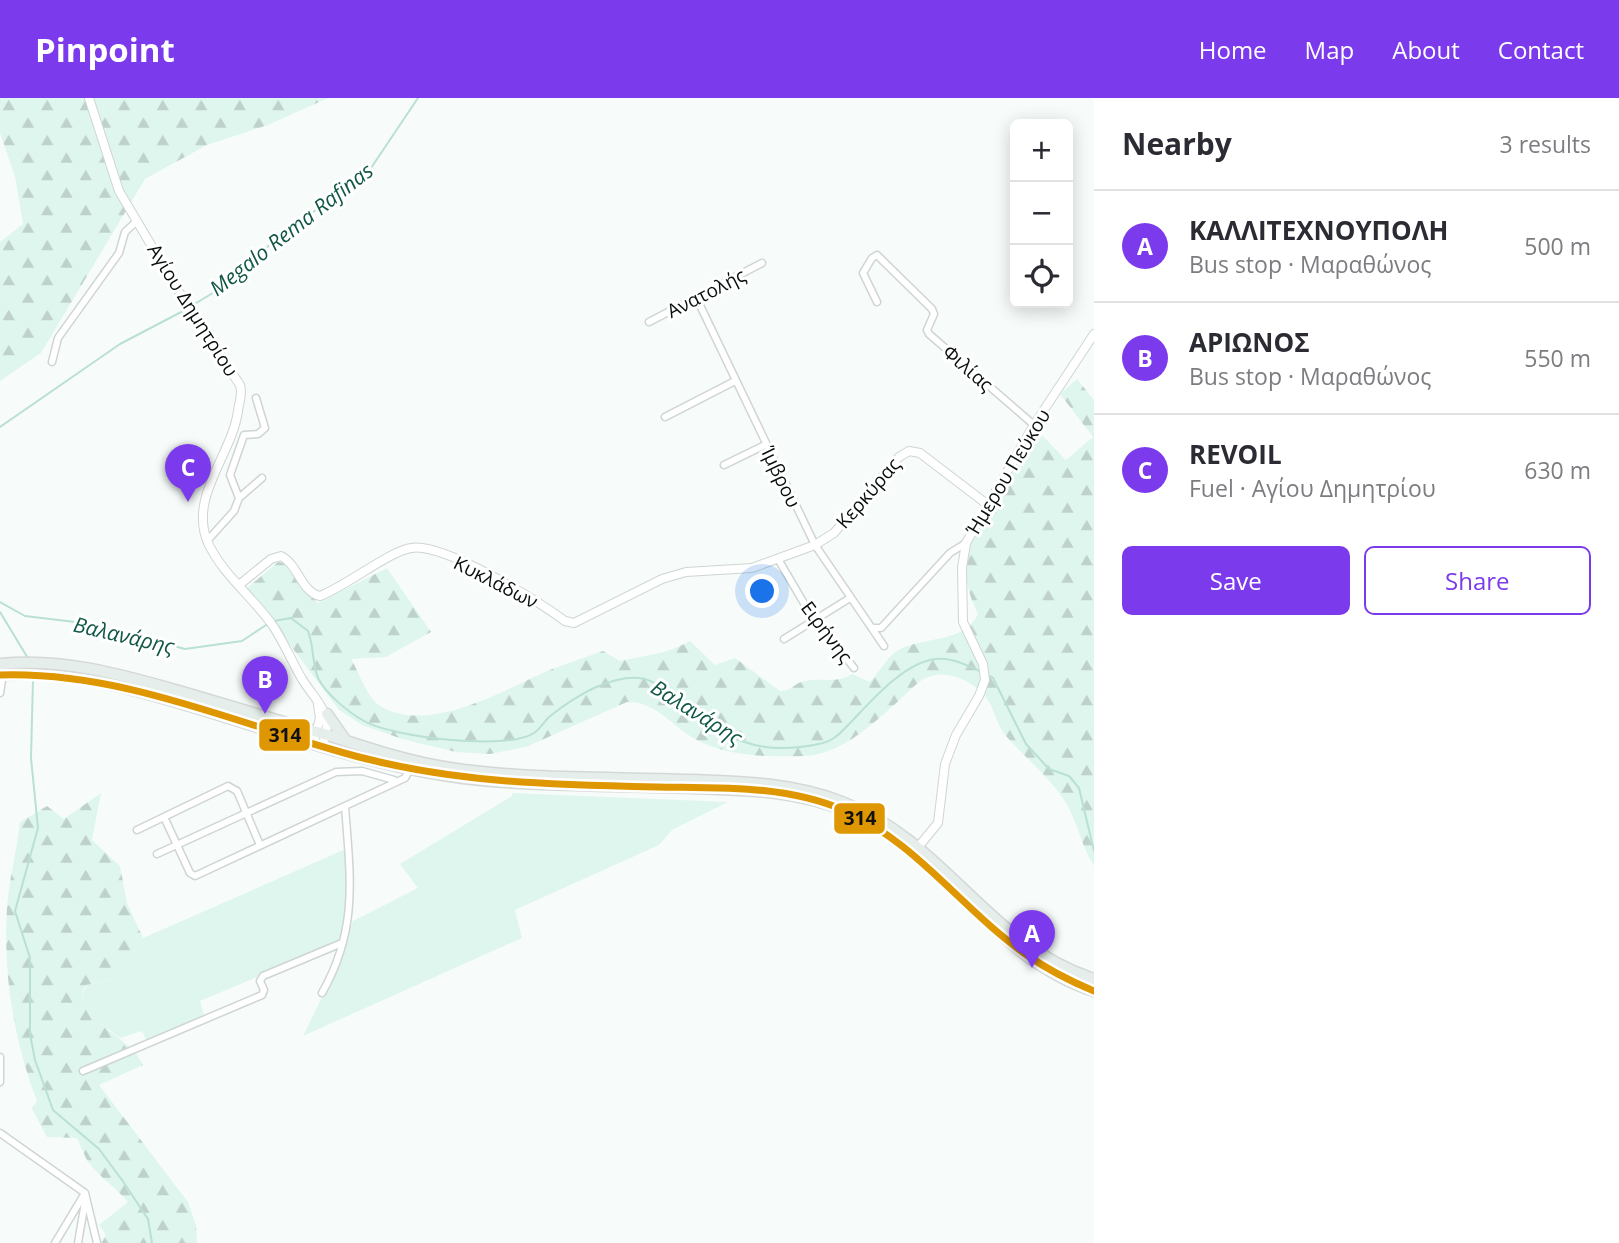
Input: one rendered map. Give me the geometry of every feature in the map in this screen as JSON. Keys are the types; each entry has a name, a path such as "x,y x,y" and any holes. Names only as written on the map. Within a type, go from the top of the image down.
{"main road":[{"path":"1,669 42,668 111,683 320,739 410,769 503,782 761,791 828,805 868,821 905,844 1009,942 1059,975 1094,991"},
{"path":"327,714 346,741"},
{"path":"320,739 346,741 405,760 467,771 750,782 804,790 871,814 919,846 1013,936 1049,961 1094,979"}],"street":[{"name":"Αγίου Δημητρίου","path":"89,98 116,183 185,302 242,391 235,430 203,508 207,541"},
{"path":"52,362 58,338 119,253 125,232 137,222"},
{"name":"Φιλίας","path":"877,302 863,273 872,258 877,255 932,309 934,314 927,330 929,334 1034,425"},
{"name":"Ανατολής","path":"649,322 762,263"},
{"name":"Ίμβρου","path":"696,297 814,545 884,646"},
{"name":"Ήμερου Πεύκου","path":"919,846 936,827 945,764 956,735 979,696 985,680 982,660 963,622 962,568 966,543 1034,425 1094,334"},
{"path":"665,417 735,381"},
{"path":"239,498 230,475 238,447 244,435 258,434 265,428 256,398"},
{"path":"724,466 765,445"},
{"name":"Κερκύρας","path":"778,559 814,545 834,533 899,457 909,451 920,453 988,505"},
{"path":"262,478 239,498 234,511 207,541 275,629 317,702 327,714 320,739"},
{"path":"873,628 881,628 950,553 966,543"},
{"name":"Κυκλάδων","path":"239,585 271,559 281,556 289,561 312,592 320,596 404,550 422,548 456,559 515,588 565,621 574,623 662,579 686,572 752,568 778,559"},
{"name":"Ειρήνης","path":"778,559 817,621 854,668"},
{"path":"784,639 817,621 850,598"},
{"path":"0,694 1,669"},
{"path":"317,702 320,713 320,739"},
{"path":"164,817 190,873 195,876 405,778 410,769"},
{"path":"157,854 336,772 362,771 395,781"},
{"path":"137,830 228,786 237,791 260,845"},
{"path":"322,993 337,961 349,916 352,872 345,806"},
{"path":"83,1071 262,995 264,990 260,981 263,976 342,943"},
{"path":"0,1057 0,1082"},
{"path":"0,1133 85,1194 97,1243"},
{"path":"55,1243 85,1194"},
{"path":"78,1243 85,1212 85,1194"}],"green space":[{"path":"0,98 328,98 268,125 207,145 145,179 41,353 0,381 0,242 23,224 15,177 0,133"},
{"path":"1077,379 1094,400 1094,866 1060,794 1006,736 990,703 981,692 958,678 939,675 922,680 864,731 829,751 804,756 762,756 720,749 695,739 655,710 627,702 526,747 490,754 456,752 402,739 362,725 339,710 247,588 278,562 284,563 318,603 387,568 431,632 386,657 351,659 375,701 398,713 420,716 467,706 552,669 603,651 620,661 665,651 690,641 715,665 735,658 780,691 808,680 839,679 852,674 870,682 896,651 955,634 972,623 978,614 967,581 969,547 981,518 1009,471 1038,431 1066,460 1093,437 1060,394"},
{"path":"101,793 92,840 120,866 127,903 143,938 122,971 98,983 86,985 82,997 92,1016 126,1044 143,1065 99,1085 188,1202 196,1225 197,1243 100,1243 106,1235 99,1225 128,1202 89,1163 77,1138 47,1137 32,1109 37,1101 16,1030 8,981 8,896 20,822 47,806 64,819"},
{"path":"512,793 728,802 672,830 659,845 515,910 522,938 303,1036 337,966 353,921 418,888 400,864 512,796"},
{"path":"348,848 349,896 340,942 200,1001 205,1018 147,1042 142,1031 120,1038 85,1010 82,1003 87,985 109,979 122,971 143,938"}],"waterway":[{"name":"Megalo Rema Rafinas","path":"193,305 226,285 275,240 369,171 418,98"},
{"name":"Megalo Rema Rafinas","path":"0,427 120,344 185,310"},
{"name":"Βαλανάρης","path":"0,602 25,616 92,624 185,649 242,641 269,623"},
{"path":"0,612 29,660"},
{"name":"Βαλανάρης","path":"274,621 291,618 308,631 318,678 332,696 358,717 378,727 449,740 500,741 520,738 534,733 558,710 591,690 603,684 639,678 656,684 713,726 744,742 777,748 797,747 825,743 834,738 891,682 925,661 948,659 982,672"},
{"name":"Βαλανάρης","path":"987,675 993,678 1026,744 1049,769 1069,776 1079,788 1094,851"},
{"path":"33,679 31,758 38,828 15,911 30,958 30,1034 35,1060 53,1110 99,1149 148,1219 152,1243"}],"transit line":[{"name":"314","path":"0,675 46,676 137,691 359,757 433,772 507,781 728,788 775,792 821,802 843,810 894,840 1003,937 1043,966 1094,991"}],"place":[{"name":"REVOIL","path":"188,502"},
{"name":"ΑΡΙΩΝΟΣ","path":"265,714"},
{"name":"ΚΑΛΛΙΤΕΧΝΟΥΠΟΛΗ","path":"1032,968"}]}
